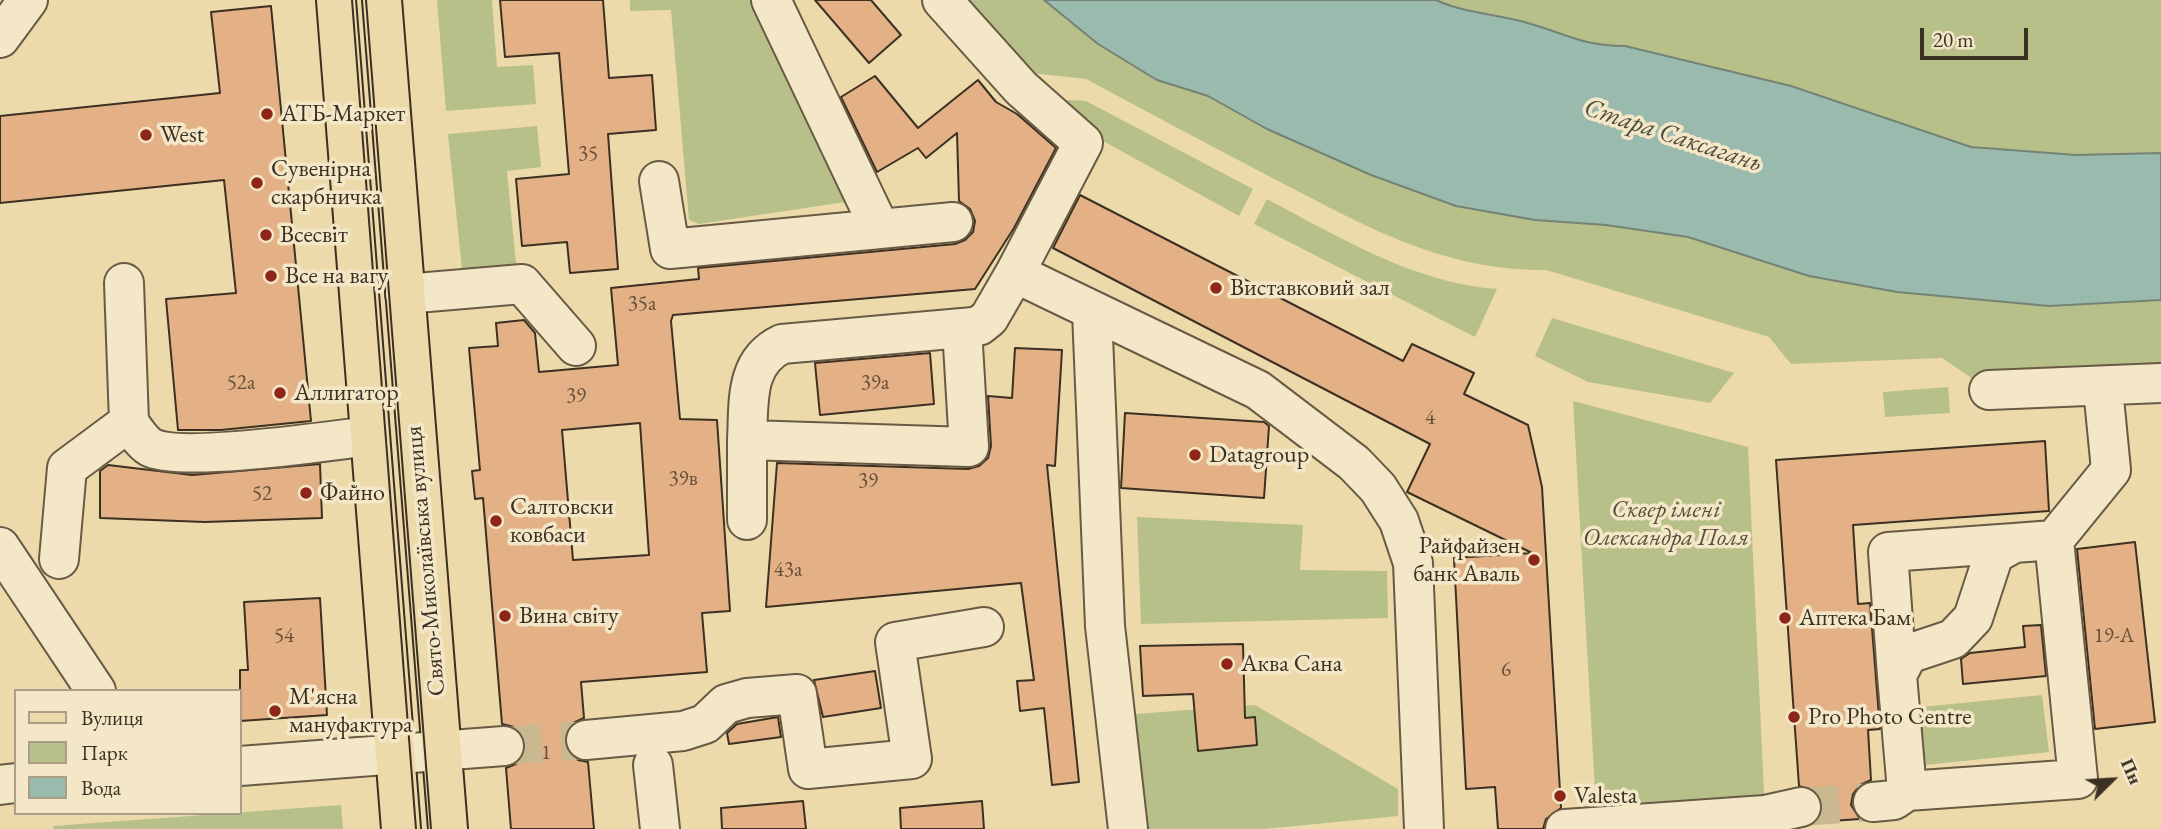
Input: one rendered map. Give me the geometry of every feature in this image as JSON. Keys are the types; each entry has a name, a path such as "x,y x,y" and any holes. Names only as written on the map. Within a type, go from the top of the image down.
{"main road":[{"name":"Свято-Миколаївська вулиця","path":"336,0 401,829"},
{"name":"Свято-Миколаївська вулиця","path":"382,0 449,829"}],"street":[{"path":"0,38 28,0"},
{"path":"771,0 880,229"},
{"path":"747,520 750,387 755,367 770,349 782,344 979,326 989,318 1015,273 1083,143 1021,88 942,0"},
{"path":"659,181 670,249 953,222"},
{"path":"1015,273 1258,390 1354,463 1378,488 1399,521 1413,563 1424,829"},
{"path":"124,283 129,422 140,438 151,447 169,452 214,452 370,436"},
{"path":"405,295 522,284 576,346"},
{"path":"1092,312 1105,626 1128,829"},
{"path":"747,440 969,447 962,328"},
{"path":"1989,390 2103,388 2161,383"},
{"path":"2054,540 1888,552 1897,675 1890,796 2078,779 2054,540 2111,470 2103,388"},
{"path":"59,559 67,468 129,422"},
{"path":"1897,675 1908,654 1953,639 1973,618 1994,554 2014,543"},
{"path":"0,547 95,689"},
{"path":"586,740 683,731 705,724 726,704 747,698 797,694 808,769 912,759 895,642 984,627"},
{"path":"242,766 504,746"},
{"path":"653,765 660,829"},
{"path":"1587,828 1777,817"}],"green space":[{"path":"437,0 492,0 497,67 533,65 536,104 446,111"},
{"path":"630,0 755,0 845,202 699,224 689,220 671,10 630,11"},
{"path":"964,0 1044,0 1098,44 1157,80 1208,96 1267,129 1371,175 1456,206 1535,220 1606,225 1688,237 1809,276 1897,292 2049,306 2161,300 2161,376 1982,385 1942,358 1791,364 1769,337 1546,270 1474,263 1440,254 1407,243 1344,215 1086,79 1031,73"},
{"path":"1436,0 2161,0 2161,153 2076,155 1971,147 1791,86 1625,46 1587,42 1531,24 1459,8"},
{"path":"1086,101 1253,189 1239,216 1094,136 1054,103"},
{"path":"537,126 541,167 507,171 517,274 463,279 448,134"},
{"path":"1267,199 1350,243 1407,268 1466,285 1497,289 1475,337 1254,224"},
{"path":"1552,318 1734,373 1710,403 1588,382 1535,356"},
{"path":"1948,387 1950,413 1885,417 1883,392"},
{"name":"Сквер імені Олександра Поля","path":"1573,401 1748,447 1765,815 1597,826"},
{"path":"1137,517 1303,525 1300,570 1387,571 1388,618 1141,624"},
{"path":"2042,695 2049,752 1916,766 1911,708"},
{"path":"1255,705 1398,789 1398,816 1264,829 1148,829 1135,714"},
{"path":"341,805 343,829 54,829 53,826 204,815 242,815 242,812"}],"water":[{"name":"Стара Саксагань","path":"1044,0 1436,0 1459,8 1531,24 1587,42 1625,46 1791,86 1971,147 2076,155 2161,153 2161,300 2049,306 1897,292 1809,276 1688,237 1606,225 1535,220 1456,206 1371,175 1267,129 1208,96 1157,80 1098,44"}],"building":[{"path":"500,0 603,0 609,78 652,75 656,130 608,134 618,269 570,273 567,242 522,246 516,179 569,174 559,53 505,57"},
{"path":"815,0 871,0 901,35 869,63"},
{"path":"271,6 311,421 221,430 178,430 166,299 236,293 224,180 0,203 0,116 220,93 211,12"},
{"path":"875,76 918,128 978,80 996,102 1017,114 1056,148 1014,228 975,289 673,315 671,321 680,419 717,420 730,611 702,613 707,672 581,682 584,718 573,723 566,732 564,741 569,753 578,760 588,762 594,829 511,829 506,768 516,764 523,756 526,744 522,733 514,727 502,724 483,498 475,499 472,471 480,470 469,348 498,346 496,323 524,320 535,333 539,372 618,365 611,288 699,279 698,268 955,244 965,240 973,232 975,221 970,209 959,201 957,133 926,158 918,148 877,172 841,97","holes":["640,423 649,555 573,560 562,430"]},
{"path":"1080,195 1403,361 1412,344 1474,373 1464,394 1528,425 1542,487 1561,808 1546,819 1543,829 1498,829 1495,787 1466,789 1454,558 1532,553 1407,492 1430,444 1053,248"},
{"path":"1015,348 1062,350 1055,466 1047,465 1079,782 1052,785 1044,708 1020,711 1017,681 1034,680 1021,583 766,607 777,463 968,469 979,466 988,458 991,446 988,396 1012,398"},
{"path":"930,353 934,404 820,415 815,363"},
{"name":"Datagroup","path":"1125,413 1264,422 1269,426 1264,498 1121,488"},
{"path":"2045,441 2049,511 1853,525 1858,604 1870,603 1880,729 1868,730 1871,780 1860,785 1853,794 1851,805 1860,819 1816,822 1822,813 1822,802 1817,792 1799,786 1776,460"},
{"path":"320,464 322,518 205,522 100,518 100,471 108,465 192,475"},
{"path":"2135,542 2155,722 2095,729 2077,549"},
{"path":"320,598 327,715 242,721 240,670 248,670 244,602"},
{"path":"2041,625 2046,676 1963,684 1961,659 1970,653 2025,647 2023,626"},
{"path":"1243,644 1245,718 1255,717 1257,745 1198,751 1193,694 1143,696 1140,646"},
{"path":"875,671 881,708 823,717 814,680"},
{"path":"778,717 781,737 729,744 727,733 737,724"},
{"path":"803,801 806,829 722,829 721,808"},
{"path":"982,801 984,829 901,829 900,808"}],"tunnel":[{"path":"504,746 586,740"},
{"path":"1801,807 1873,802"}],"tram line":[{"path":"352,0 416,829"},
{"path":"366,0 431,829"}],"place":[{"name":"АТБ-Маркет","path":"267,114"},
{"name":"West","path":"146,135"},
{"name":"Сувенірна скарбничка","path":"257,183"},
{"name":"Всесвіт","path":"266,235"},
{"name":"Все на вагу","path":"271,276"},
{"name":"Виставковий зал","path":"1216,288"},
{"name":"Аллигатор","path":"280,393"},
{"name":"Datagroup","path":"1195,455"},
{"name":"Файно","path":"306,493"},
{"name":"Салтовски ковбаси","path":"496,521"},
{"name":"Райфайзен банк Аваль","path":"1534,560"},
{"name":"Вина світу","path":"505,616"},
{"name":"Аптека Бам","path":"1785,618"},
{"name":"Аква Сана","path":"1227,664"},
{"name":"М'ясна мануфактура","path":"275,711"},
{"name":"Pro Photo Centre","path":"1794,717"},
{"name":"Valesta","path":"1560,796"}]}
